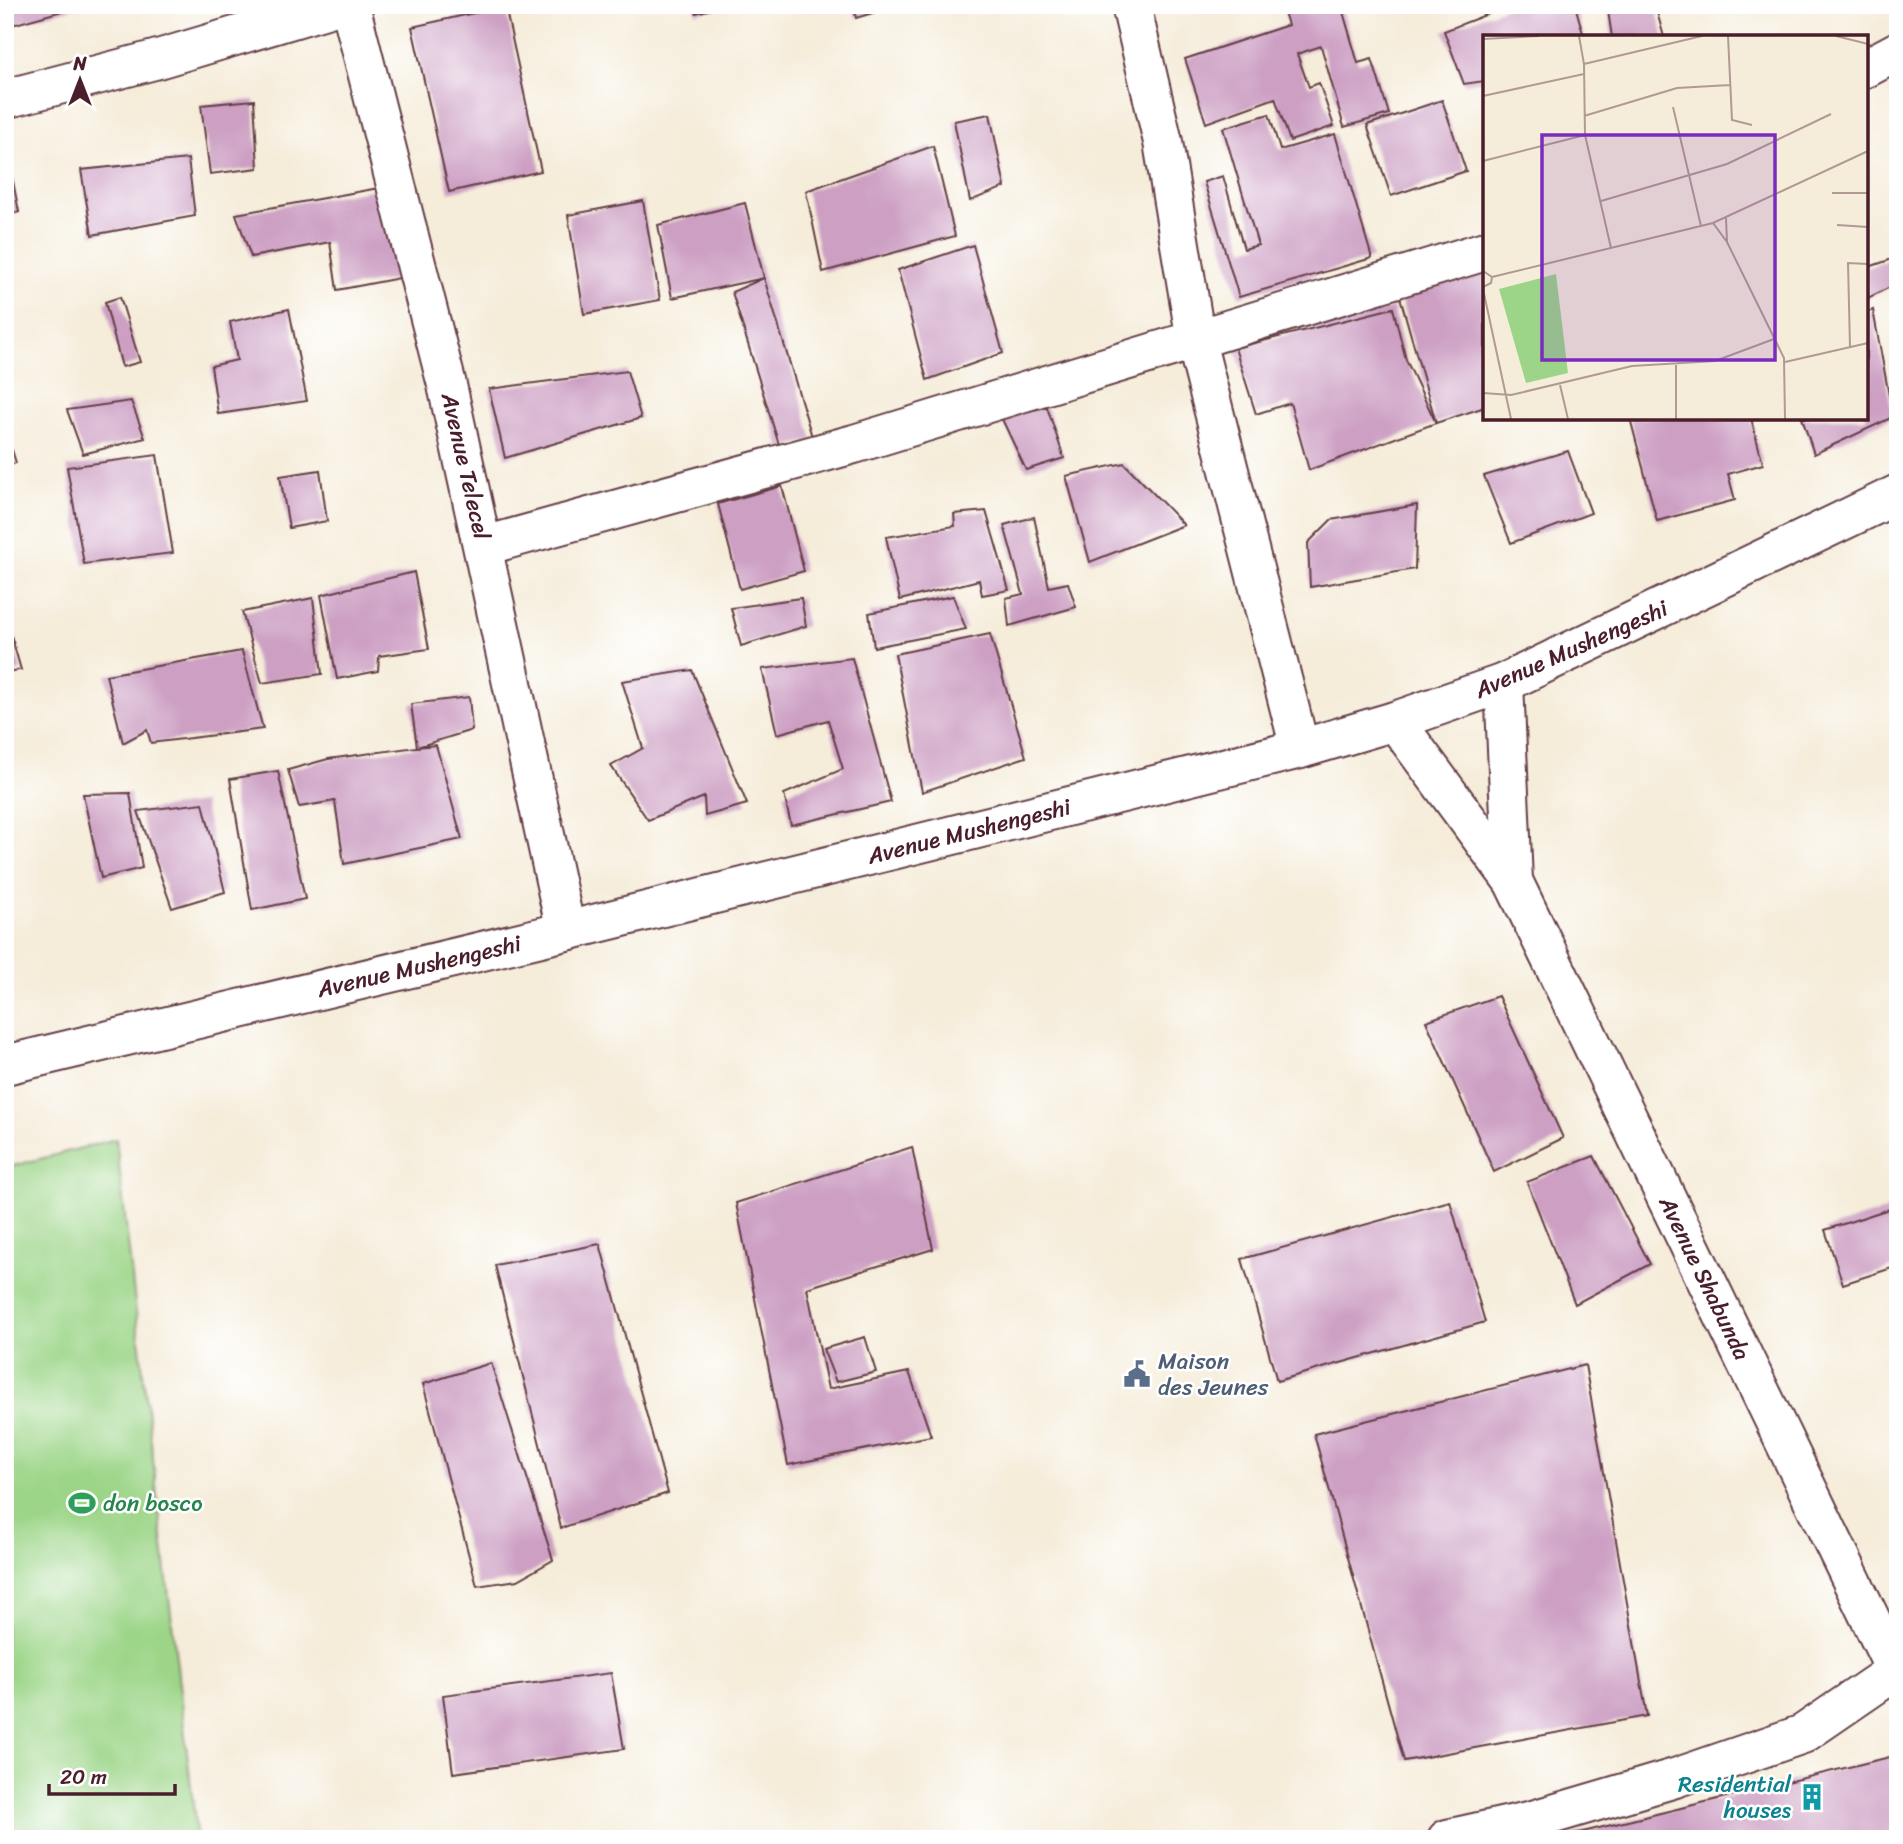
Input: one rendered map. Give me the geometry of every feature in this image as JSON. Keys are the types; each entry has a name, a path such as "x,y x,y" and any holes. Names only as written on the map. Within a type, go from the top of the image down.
{"street":[{"path":"5,99 158,59 339,5"},
{"name":"Avenue Telecel","path":"350,5 447,385 566,931"},
{"path":"1131,5 1163,142 1196,341 1300,749"},
{"path":"1868,67 1898,51"},
{"path":"484,546 854,444 1483,252"},
{"name":"Avenue Mushengeshi","path":"5,1065 566,931 1300,749 1395,721 1504,683 1898,494"},
{"path":"1504,683 1513,880"},
{"path":"1395,721 1513,880"},
{"name":"Avenue Shabunda","path":"1513,880 1896,1673"},
{"path":"1447,1839 1534,1820 1675,1778 1803,1734 1896,1673"}],"green space":[{"name":"don bosco","path":"116,1139 197,1839 5,1839 5,1168"}],"building":[{"path":"5,5 80,5 80,6 5,27"},
{"path":"694,5 724,5 724,6 696,13"},
{"path":"807,5 827,5 828,6 809,11"},
{"path":"853,5 896,5 896,6 856,18"},
{"path":"1282,5 1341,5 1358,63 1372,59 1389,114 1344,127 1321,46 1297,54 1309,87 1319,83 1334,126 1290,141 1275,98 1206,123 1185,59 1288,25"},
{"path":"1511,5 1575,5 1583,35 1483,35 1483,81 1464,84 1444,31"},
{"path":"1655,5 1663,35 1612,35 1608,11"},
{"path":"505,6 541,171 449,192 412,27"},
{"path":"254,100 258,168 210,174 201,105"},
{"path":"1442,100 1466,171 1391,196 1367,125"},
{"path":"990,114 1005,187 970,201 954,121"},
{"path":"1269,114 1280,150 1335,134 1372,258 1239,297 1204,182 1223,176 1244,249 1258,245 1223,128"},
{"path":"933,146 955,236 823,272 806,191"},
{"path":"188,159 195,216 92,235 81,170"},
{"path":"9,161 19,212 5,216 5,162"},
{"path":"379,188 400,278 337,290 330,242 251,257 236,214"},
{"path":"643,201 660,300 584,314 568,215"},
{"path":"745,203 764,278 672,298 658,225"},
{"path":"973,245 1003,353 927,380 898,270"},
{"path":"1898,257 1898,283 1868,298 1868,267"},
{"path":"1483,267 1483,408 1436,423 1398,290"},
{"path":"764,278 813,440 780,448 732,292"},
{"path":"120,297 140,362 122,367 105,302"},
{"path":"1393,308 1406,360 1436,423 1309,470 1290,403 1256,414 1235,348"},
{"path":"289,309 307,401 218,414 211,366 237,360 230,322"},
{"path":"1873,310 1893,417 1814,454 1803,420 1868,420 1868,312"},
{"path":"627,371 641,418 505,458 489,389"},
{"path":"131,401 145,438 83,454 67,410"},
{"path":"1047,407 1064,458 1026,470 1001,417"},
{"path":"1631,420 1752,420 1763,464 1728,474 1735,500 1657,521"},
{"path":"5,427 16,463 5,467"},
{"path":"1568,451 1591,513 1511,543 1484,476"},
{"path":"157,455 173,553 84,564 67,467"},
{"path":"1124,463 1184,525 1090,562 1066,476"},
{"path":"320,470 327,521 289,528 280,476"},
{"path":"782,486 804,571 740,589 718,504"},
{"path":"1417,505 1415,569 1310,587 1308,543 1331,520"},
{"path":"986,511 1009,590 982,595 979,580 900,600 886,537 955,526 954,514"},
{"path":"1034,517 1049,587 1068,583 1076,607 1009,626 1006,598 1023,594 1004,525"},
{"path":"414,572 429,649 379,656 378,671 337,679 321,595"},
{"path":"953,596 966,629 874,647 869,613"},
{"path":"313,598 322,674 262,683 242,612"},
{"path":"801,598 806,626 741,646 731,608"},
{"path":"990,634 1026,757 922,792 895,654"},
{"path":"11,635 21,670 5,672 5,636"},
{"path":"242,651 263,729 151,743 147,730 123,743 106,675"},
{"path":"852,658 891,802 791,825 784,794 843,769 828,720 777,734 762,669"},
{"path":"692,670 747,804 705,816 704,797 648,820 611,766 643,748 622,681"},
{"path":"469,697 472,730 417,747 411,704"},
{"path":"436,745 462,839 344,864 335,801 299,807 288,770 328,759"},
{"path":"278,771 305,899 252,910 230,779"},
{"path":"130,793 142,868 101,878 83,794"},
{"path":"203,803 225,892 172,908 138,811"},
{"path":"1498,996 1563,1138 1494,1172 1426,1021"},
{"path":"912,1147 933,1249 807,1288 828,1389 909,1372 931,1436 788,1465 736,1203"},
{"path":"1594,1156 1650,1264 1575,1304 1527,1182"},
{"path":"1450,1201 1485,1322 1277,1381 1242,1259"},
{"path":"1898,1206 1898,1266 1843,1284 1825,1230"},
{"path":"600,1244 668,1493 561,1528 495,1265"},
{"path":"865,1337 876,1372 836,1382 823,1349"},
{"path":"491,1363 553,1560 518,1580 477,1586 423,1384"},
{"path":"1585,1365 1647,1716 1404,1761 1314,1434"},
{"path":"611,1673 624,1749 453,1773 443,1695"},
{"name":"Residential houses","path":"1898,1755 1898,1839 1558,1839 1558,1838"}],"place":[{"name":"Maison des Jeunes","path":"1137,1374"},
{"name":"don bosco","path":"82,1503"},
{"name":"Residential houses","path":"1812,1797"}]}
